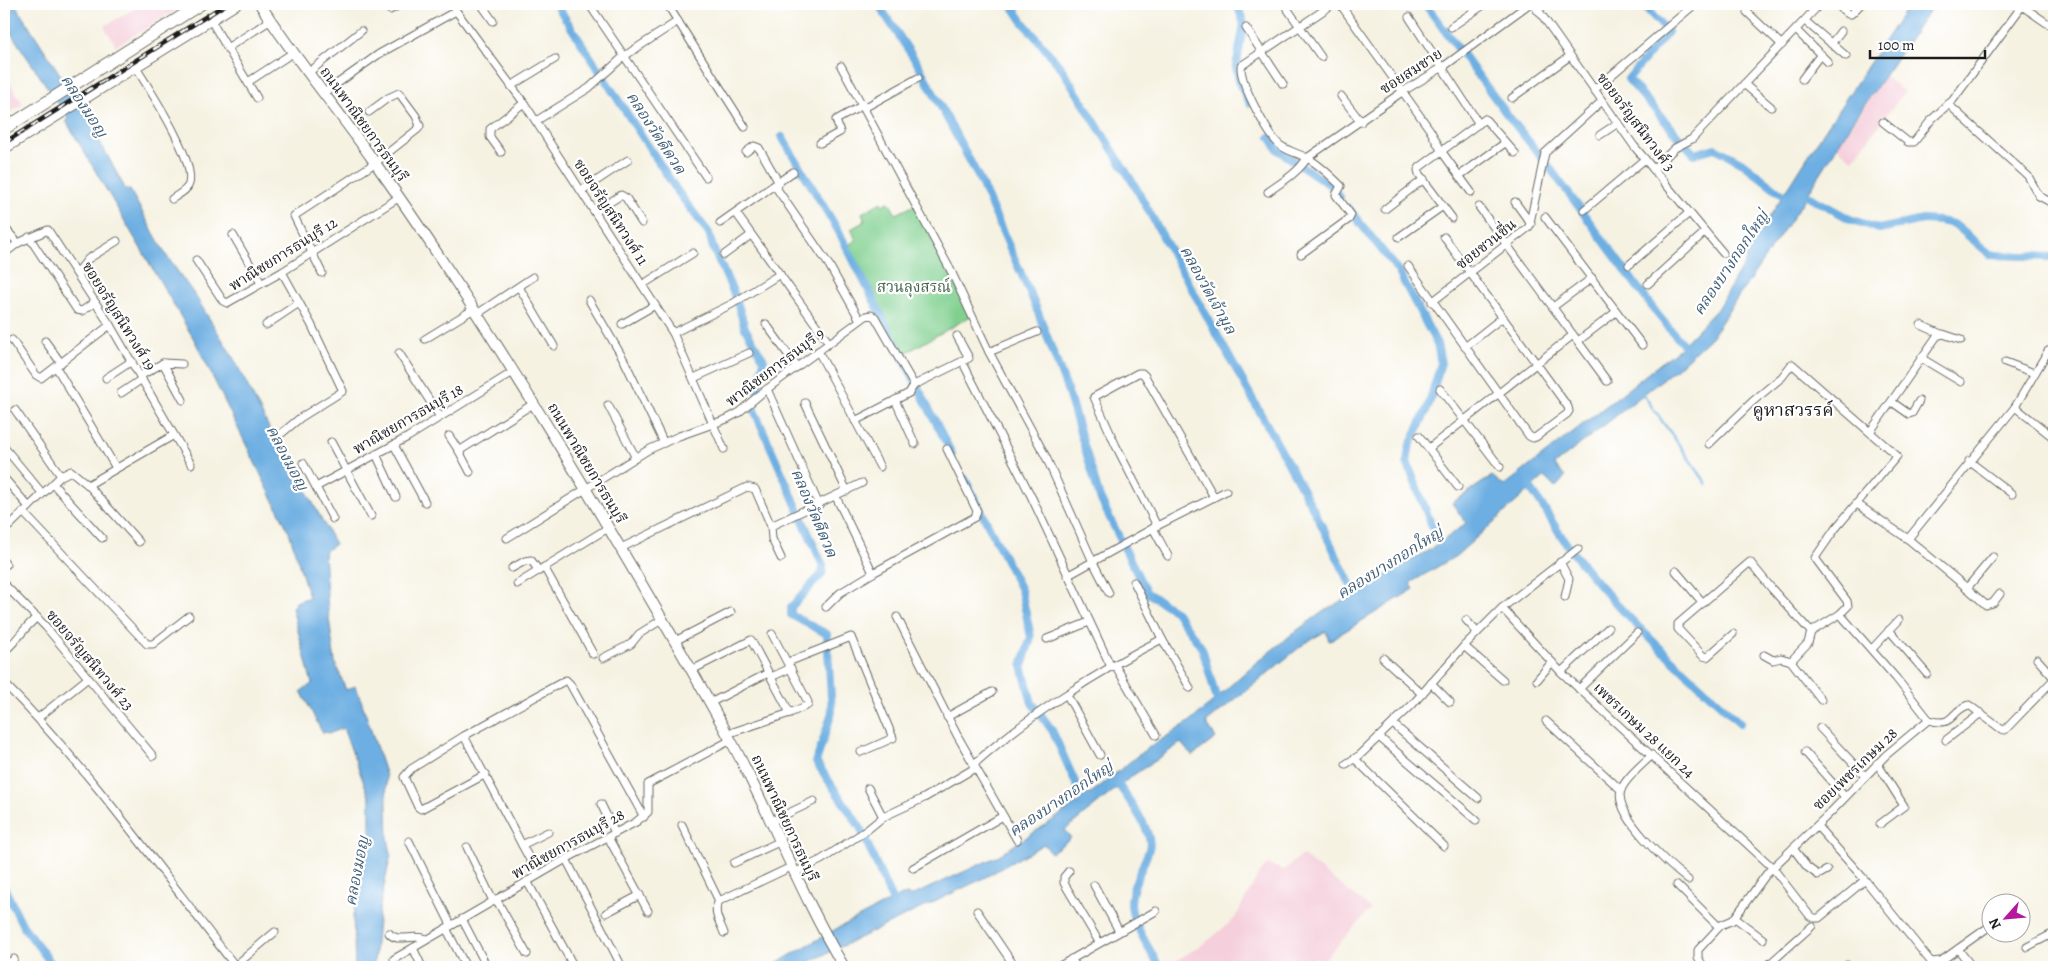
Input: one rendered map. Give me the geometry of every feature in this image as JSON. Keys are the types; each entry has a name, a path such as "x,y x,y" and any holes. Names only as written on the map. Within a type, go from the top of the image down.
{"main road":[{"path":"4,128 201,4"},
{"path":"4,148 235,4"},
{"name":"ถนนพาณิชยการธนบุรี","path":"260,4 308,73 375,163 476,312 586,490 692,670 729,737 792,870 843,966"}],"street":[{"path":"390,10 401,4"},
{"name":"ซอยจรัญสนิทวงศ์ 11","path":"451,4 524,103 673,333 724,449"},
{"path":"481,4 494,21"},
{"path":"589,4 623,57 706,177"},
{"path":"667,4 745,127"},
{"path":"1284,4 1321,57"},
{"path":"1301,254 1350,219 1350,215 1338,192 1341,186 1272,137 1248,94 1241,66 1333,4"},
{"path":"1340,4 1430,130 1442,152 1471,192"},
{"path":"1451,28 1485,4"},
{"name":"ซอยสมชาย","path":"1268,192 1305,162 1402,92 1458,57 1529,4"},
{"path":"1536,7 1546,4"},
{"path":"1594,90 1695,4"},
{"path":"1653,169 1675,148 1686,142 1820,4"},
{"path":"1836,4 1848,14 1851,14 1861,4"},
{"path":"1884,122 1911,143 1914,142 1932,119 1948,104 2020,5 2054,28"},
{"name":"ซอยจรัญสนิทวงศ์ 3","path":"1536,7 1644,159 1723,253"},
{"path":"324,94 379,54 456,10"},
{"path":"1748,12 1782,45"},
{"path":"1409,17 1479,124"},
{"path":"210,18 257,98"},
{"path":"227,48 271,20"},
{"path":"536,121 589,88 623,57 678,21"},
{"path":"1804,21 1846,56"},
{"path":"1246,28 1283,84"},
{"path":"1796,30 1828,62"},
{"path":"308,73 361,31"},
{"path":"1831,44 1841,31"},
{"path":"248,82 294,52"},
{"path":"1802,79 1821,54"},
{"path":"1512,98 1570,56"},
{"path":"511,86 555,59"},
{"path":"135,66 187,159 189,184 172,199"},
{"path":"841,66 951,271 988,352 1046,457 1109,593"},
{"path":"820,143 840,132 836,120 918,78"},
{"path":"1744,84 1771,107"},
{"path":"322,273 294,216 375,163 418,129 420,123 399,93 388,98 369,112"},
{"path":"1341,96 1361,122"},
{"name":"ซอยชวนชื่น","path":"1432,302 1526,231 1531,224 1545,153 1602,101"},
{"path":"501,152 490,137 490,129 524,103"},
{"path":"1948,104 2028,176 2039,196 2054,204"},
{"path":"1452,218 1418,170 1485,119 1515,153"},
{"path":"1600,135 1618,123"},
{"path":"1459,176 1505,143"},
{"path":"746,152 754,146 758,148 777,185 829,265 860,320"},
{"path":"1584,210 1644,159"},
{"path":"581,191 628,160"},
{"path":"720,223 793,172"},
{"path":"1385,209 1424,179"},
{"path":"595,212 621,195 626,198 642,223"},
{"name":"พาณิชยการธนบุรี 12","path":"196,260 223,302 227,303 282,272 398,198"},
{"path":"1515,202 1531,224"},
{"path":"1399,237 1443,206"},
{"path":"1479,207 1607,381"},
{"path":"736,213 829,343"},
{"path":"1629,265 1689,213"},
{"path":"1545,217 1642,345"},
{"path":"4,227 18,243"},
{"name":"ซอยจรัญสนิทวงศ์ 19","path":"4,254 18,243 48,230 110,325 191,464"},
{"path":"1648,284 1705,232"},
{"path":"233,235 261,283"},
{"path":"724,256 751,236"},
{"path":"1408,266 1529,436 1533,438 1567,414 1569,411 1568,407 1537,362 1444,237"},
{"path":"29,238 77,310 82,311 95,302"},
{"path":"77,274 88,258 117,241"},
{"path":"642,285 693,254"},
{"path":"282,272 343,391 300,418 282,433"},
{"path":"673,333 732,304 780,274"},
{"path":"425,339 476,312 533,277"},
{"path":"1553,307 1592,278"},
{"path":"519,287 554,346"},
{"path":"589,300 624,360 664,442"},
{"path":"266,324 299,303"},
{"path":"622,324 655,305"},
{"path":"1578,341 1616,312"},
{"name":"พาณิชยการธนบุรี 9","path":"507,538 648,450 738,413 818,351 871,314 875,317 917,384"},
{"path":"1465,347 1503,317"},
{"path":"766,324 797,367"},
{"path":"12,340 38,378 42,378 110,325"},
{"path":"1921,325 1940,334 1960,340"},
{"path":"988,352 1037,332"},
{"path":"1870,432 1921,358 1940,334"},
{"path":"1429,448 1573,335"},
{"path":"855,421 909,393 917,384 969,358 956,336"},
{"path":"45,340 116,468"},
{"path":"1908,539 2015,407 2048,351 2054,349"},
{"path":"818,351 880,467"},
{"path":"399,353 440,417"},
{"path":"694,378 749,353"},
{"path":"1921,358 1961,382"},
{"path":"106,378 132,361"},
{"path":"2005,362 2034,374"},
{"path":"163,363 184,400"},
{"path":"122,392 163,363 182,364"},
{"path":"1709,444 1752,402 1782,377 1792,364 1898,456 1835,529 1816,558 1847,601 1848,606 1840,614 1811,632 1808,643 1791,660"},
{"path":"965,367 1032,498 1090,622 1113,666 1156,735"},
{"name":"พาณิชยการธนบุรี 18","path":"316,488 394,445 513,372"},
{"path":"1168,556 1094,398 1138,373 1142,373 1214,497"},
{"path":"1440,388 1500,466"},
{"path":"767,389 819,505"},
{"path":"895,400 915,444"},
{"path":"1892,402 1909,414 1912,413 1919,401"},
{"path":"805,403 847,491"},
{"path":"459,451 533,404"},
{"path":"608,405 636,458"},
{"path":"2015,407 2054,438"},
{"path":"15,410 61,476"},
{"path":"88,485 174,435"},
{"path":"449,436 470,472"},
{"path":"1419,436 1458,487"},
{"path":"331,442 372,516"},
{"path":"394,445 425,502"},
{"path":"4,447 42,493"},
{"path":"826,607 840,593 873,573 975,517 977,511 947,449"},
{"path":"376,454 396,497"},
{"path":"1970,462 2012,494"},
{"path":"303,463 333,519"},
{"path":"4,530 61,476 71,471 88,485 139,542"},
{"path":"4,478 26,510 147,644 153,644 189,616"},
{"path":"771,526 805,512 862,483"},
{"path":"53,484 102,538"},
{"path":"620,548 689,513 752,486 771,526 772,539 781,558"},
{"path":"1067,576 1155,527 1226,491"},
{"path":"836,497 873,573"},
{"path":"1857,504 1908,539 1986,604 1993,603 2000,594"},
{"path":"517,584 608,528"},
{"path":"1346,764 1355,759 1393,724 1477,632 1502,608 1578,549"},
{"path":"1967,588 1993,557"},
{"path":"512,568 531,560 541,569 593,654"},
{"path":"1560,562 1569,579 1565,596"},
{"path":"1733,634 1707,657 1703,656 1677,627 1678,624 1750,562 1811,632"},
{"path":"1676,571 1703,603"},
{"path":"1134,582 1162,639 1190,688"},
{"name":"ซอยจรัญสนิทวงศ์ 23","path":"4,584 36,617 153,756"},
{"path":"4,596 10,590"},
{"name":"เพชรเกษม 28 แยก 24","path":"1502,608 1561,672 1772,868 1814,918 1819,918 1865,880"},
{"path":"675,641 731,612"},
{"path":"1840,614 1872,649 1929,720 1941,724 1970,705 2001,729 2005,730 2054,678 2037,660"},
{"path":"6,650 20,638 24,628 36,617"},
{"path":"897,617 947,717 1017,840"},
{"path":"603,658 631,644 639,634 662,619"},
{"path":"1466,620 1477,632"},
{"path":"1872,649 1899,620"},
{"path":"1047,639 1090,622"},
{"path":"1561,672 1608,628"},
{"path":"1889,630 1927,674"},
{"path":"1580,689 1637,633"},
{"path":"729,737 805,707 808,702 772,634"},
{"path":"710,703 822,649 852,637 893,738 861,752"},
{"path":"724,933 716,912 719,901 792,870 821,860 867,830 883,817 924,798 974,767 1029,720 1045,709 1113,666 1162,639"},
{"path":"692,670 751,640 790,713"},
{"path":"1464,646 1503,680"},
{"path":"1764,655 1773,660 1781,658 1791,660 1821,700"},
{"path":"1383,658 1422,694"},
{"path":"1537,680 1552,662"},
{"path":"38,718 88,678"},
{"path":"486,774 421,809 418,807 405,775 464,736 558,683 568,681 644,817"},
{"path":"4,683 38,718 103,796 235,967 275,932"},
{"path":"1431,683 1450,702"},
{"path":"947,717 992,692"},
{"path":"1067,695 1100,755"},
{"path":"1946,740 1981,713"},
{"name":"ซอยเพชรเกษม 28","path":"1735,918 1772,868 1817,826 1878,763 1929,720"},
{"path":"1546,721 1621,790"},
{"path":"1393,724 1478,798"},
{"path":"1820,728 1865,776"},
{"path":"464,736 486,774 538,875"},
{"name":"พาณิชยการธนบุรี 28","path":"394,959 566,859 644,817 648,812 649,805 648,784 729,737"},
{"path":"1379,737 1476,820"},
{"path":"1805,752 1845,797"},
{"path":"1652,755 1626,782 1621,790 1621,798 1627,814 1647,844 1688,880"},
{"path":"1355,759 1444,846"},
{"path":"1878,763 1904,806 1880,824"},
{"path":"868,788 883,817"},
{"path":"770,822 814,801"},
{"path":"601,804 615,833"},
{"path":"913,868 1003,816"},
{"path":"682,825 719,901"},
{"path":"1817,826 1865,880 1929,960 1943,964 1958,949 1980,933"},
{"path":"522,845 548,832"},
{"path":"608,837 648,911"},
{"path":"409,841 466,967"},
{"path":"734,863 779,842"},
{"path":"467,848 494,900 527,954"},
{"path":"1792,848 1813,873 1818,875 1827,870"},
{"path":"566,859 622,967"},
{"path":"1069,870 1064,878 1064,883 1099,942"},
{"path":"527,882 574,967"},
{"path":"1094,885 1119,931"},
{"path":"1677,885 1719,927"},
{"path":"606,913 640,895"},
{"path":"977,911 1015,967"},
{"path":"1058,967 1156,911"},
{"path":"1704,967 1698,958 1698,950 1719,927 1732,922 1735,918 1763,939"},
{"path":"462,919 487,967"},
{"path":"1766,967 1812,926"},
{"path":"389,933 397,938 417,936 426,939"},
{"path":"2027,948 2050,935 2054,942"},
{"path":"413,948 422,967"},
{"path":"1958,949 1972,967"},
{"path":"4,966 14,959"},
{"path":"1071,959 1077,967"}],"shaded area":[{"path":"143,4 187,4 116,46 104,26"},
{"path":"4,74 23,104 4,117"},
{"path":"1885,76 1904,92 1853,160 1837,147"},
{"path":"1302,855 1371,909 1322,962 1316,957 1308,967 1179,967 1176,961 1209,940 1235,918 1257,877 1267,864 1284,870"}],"green space":[{"name":"สวนลุงสรณ์","path":"881,202 882,205 889,202 896,214 915,205 971,316 904,354 848,245 856,240 851,229 865,221 862,213"}],"water":[{"path":"4,4 15,4 81,107 126,190 130,190 166,255 196,297 233,357 295,479 299,477 335,544 324,552 328,611 335,662 346,690 355,686 386,776 388,838 391,854 379,910 374,964 370,967 355,967 353,915 370,840 370,799 343,728 331,733 322,732 301,691 312,684 292,608 296,602 309,597 289,532 195,341 66,121 68,118 4,23"},
{"path":"1909,4 1934,4 1852,123 1804,200 1711,337 1683,363 1554,465 1565,477 1555,488 1544,477 1456,556 1410,583 1414,589 1329,641 1326,631 1305,643 1206,723 1216,738 1192,756 1181,743 1132,776 1065,830 1071,838 1051,853 1044,844 982,879 799,967 770,967 836,929 902,895 908,894 909,897 996,857 1053,820 1099,787 1142,752 1192,720 1253,665 1296,631 1324,611 1436,546 1466,523 1452,503 1492,476 1504,486 1680,348 1717,309 1747,259 1744,257 1819,139"}],"waterway":[{"name":"คลองวัดดีดวด","path":"556,4 678,192 709,233 713,248 736,298 745,328 764,360 757,391"},
{"path":"878,4 919,66 978,176 1036,307 1067,389 1100,498 1146,592 1175,611 1202,648 1219,707"},
{"name":"คลองวัดเจ้ามูล","path":"1011,4 1023,22 1062,69 1135,186 1315,512 1359,602"},
{"path":"1237,4 1244,24 1236,67 1240,85 1250,103"},
{"path":"1425,4 1506,113 1550,168 1658,315 1687,349"},
{"path":"1642,4 1668,32 1628,79 1694,154 1715,148 1741,162 1791,201"},
{"path":"782,137 839,232 952,454"},
{"path":"1270,137 1278,150 1330,185 1340,197"},
{"path":"1801,192 1850,219 1879,229 1923,220 1939,221 1954,224 1991,255 2054,257"},
{"name":"คลองบางกอกใหญ่","path":"1348,208 1397,269 1437,344 1441,363 1428,407 1409,448 1407,462 1437,539 1445,549"},
{"path":"1642,393 1707,484"},
{"name":"คลองวัดดีดวด","path":"752,405 823,566 822,574 791,607 791,615 827,634 832,712 816,762 860,827 896,909"},
{"name":"คลองบางกอกใหญ่","path":"965,479 1021,590 1031,637 1022,666 1032,703 1052,730 1076,784 1089,802"},
{"path":"1525,481 1568,545 1612,599 1654,642 1740,723"},
{"name":"คลองบางกอกใหญ่","path":"1116,781 1148,833 1149,849 1133,890 1131,904 1134,919 1159,967"},
{"path":"4,887 23,926 54,967"}],"railway":[{"path":"4,143 226,4"}],"district":[{"name":"คูหาสวรรค์","path":"1793,410"}],"water label":[{"name":"คลองมอญ","path":"84,106"},
{"name":"คลองมอญ","path":"287,458"},
{"name":"คลองมอญ","path":"357,871"}]}
